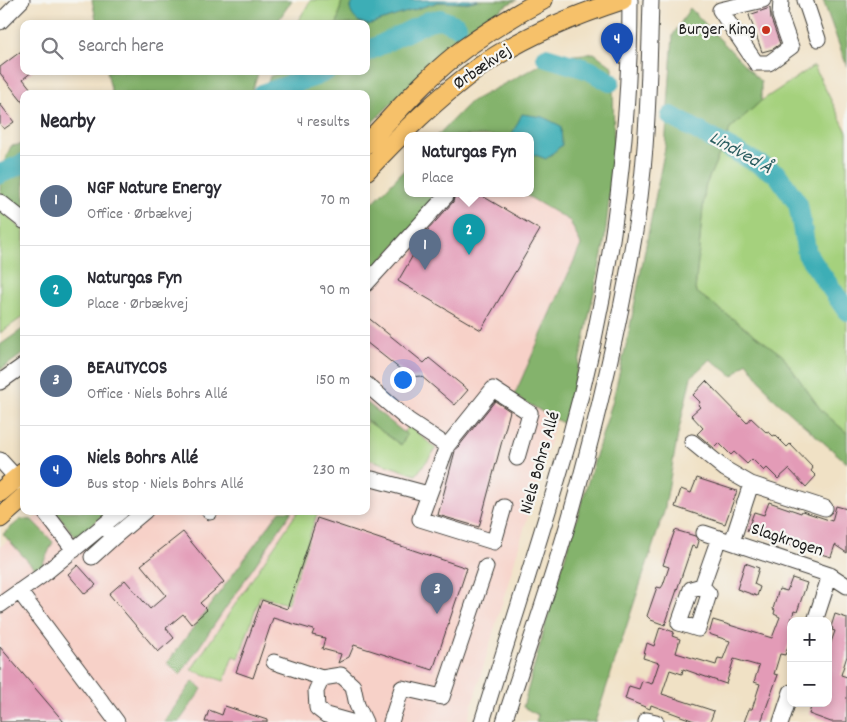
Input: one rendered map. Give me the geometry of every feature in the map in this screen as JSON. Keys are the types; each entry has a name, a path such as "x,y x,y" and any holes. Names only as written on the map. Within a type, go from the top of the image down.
{"main road":[{"name":"Ørbækvej","path":"370,140 424,84 464,49 505,21 543,0"},
{"name":"Ørbækvej","path":"404,132 428,108 479,67 505,51 570,18 622,0"},
{"name":"Ørbækvej","path":"370,167 404,132"},
{"path":"0,492 20,480"},
{"path":"0,518 20,500"}],"street":[{"path":"0,22 22,0"},
{"name":"Niels Bohrs Allé","path":"482,722 569,439 593,342 619,185 627,107 630,0"},
{"path":"504,722 573,507 619,318 637,218 644,158 652,0"},
{"path":"763,0 720,10 756,62 769,63 791,47 780,16 781,0"},
{"path":"805,0 818,39"},
{"path":"370,280 445,197"},
{"path":"0,202 20,218"},
{"path":"0,382 20,367"},
{"path":"370,387 408,420 447,446"},
{"path":"504,507 494,542 420,519 447,446 493,390 530,413 517,458"},
{"path":"692,442 725,469 751,484 806,495 825,508"},
{"path":"0,460 20,478"},
{"path":"372,479 428,494"},
{"name":"Slagkrogen","path":"702,586 718,538 751,484"},
{"path":"47,515 74,550"},
{"path":"0,605 44,574 116,515"},
{"path":"92,557 140,515"},
{"path":"104,526 114,537"},
{"name":"Slagkrogen","path":"718,538 830,575 847,586"},
{"path":"391,722 402,688 442,697 486,567"},
{"name":"Slagkrogen","path":"816,617 830,575"},
{"path":"19,591 117,722"},
{"path":"492,722 502,690 510,632"},
{"path":"274,662 322,678 341,675 353,686 357,705 365,722"},
{"path":"322,678 316,691 317,708 326,715 351,722"},
{"path":"781,722 787,704"},
{"path":"646,722 647,720 656,722"}],"shaded area":[{"path":"534,196 593,223 594,292 467,722 0,722 0,547 38,515 370,515 370,236 416,197"}],"green space":[{"path":"92,0 292,0 279,20 96,20"},
{"path":"311,0 342,0 338,20 298,20"},
{"path":"342,0 354,0 359,20 338,20"},
{"path":"478,0 517,0 508,4 458,39 370,124 370,90 266,90 270,76 273,75 370,75 370,23 438,2 465,3"},
{"path":"823,0 847,0 847,67"},
{"path":"690,8 761,82 761,101 730,129 705,187 695,291 782,355 821,410 847,433 847,463 773,398 747,362 733,376 710,359 691,377 678,434 664,512 595,722 536,722 538,715 523,707 554,593 612,403 628,337 665,148 673,35"},
{"path":"594,53 613,67 614,157 604,245 566,425 514,396 581,245 570,221 529,197 534,197 534,132 441,132 470,102 555,57"},
{"path":"814,66 847,132 847,433 821,410 782,355 695,291 705,187 730,129 761,101"},
{"path":"108,75 258,75 252,90 111,90"},
{"path":"20,145 20,210 0,192 0,171 11,146"},
{"path":"404,170 404,197 440,197 370,273 370,206"},
{"path":"0,210 20,228 20,319 0,333"},
{"path":"20,331 20,356 0,370 0,345"},
{"path":"370,405 407,435 401,445 370,423"},
{"path":"370,423 401,445 407,435 404,432 409,425 436,449 416,475 370,459"},
{"path":"58,515 104,515 77,539"},
{"path":"277,515 289,515 180,675 167,663"},
{"path":"295,515 317,515 287,604 260,596 239,658 233,656 224,681 191,670"},
{"path":"21,519 32,520 53,542 40,570 36,570 3,534"},
{"path":"193,681 202,689 179,722 164,722"}],"water":[{"path":"354,0 478,0 465,3 438,2 370,24 370,20 357,20 354,18 350,9"},
{"path":"522,114 543,117 561,126 562,145 546,159 534,154 534,132 513,132"}],"building":[{"name":"Burger King","path":"770,8 771,19 780,44 773,49 762,52 749,15"},
{"path":"20,52 20,75 28,75 23,79 32,90 20,90 20,99 0,73 0,67"},
{"path":"0,104 14,122 4,129 0,124"},
{"path":"454,197 484,197 540,230 481,330 398,281 427,231 453,202"},
{"path":"370,319 424,363 429,358 468,390 455,405 421,376 410,377 370,345"},
{"path":"706,381 747,423 751,418 767,433 775,435 787,447 790,444 813,468 811,471 816,476 806,487 789,469 778,479 767,468 764,471 752,459 747,464 734,452 731,455 719,443 714,448 697,434 703,428 691,415 700,407 698,405 700,402 693,395"},
{"path":"495,401 510,411 479,527 438,515 455,451"},
{"path":"697,478 737,491 725,524 675,507 681,489 691,493"},
{"path":"769,502 832,521 836,506 847,509 847,553 835,545 831,557 747,531 754,512 764,515"},
{"path":"317,518 467,568 433,670 354,645 349,657 338,663 341,654 322,649 325,638 312,635 314,630 273,618 253,678 236,672 262,600 287,609"},
{"path":"675,530 695,536 699,541 697,548 692,546 665,625 651,620 647,616 657,587 661,588 663,585 669,567 663,565"},
{"path":"183,532 224,582 200,603 207,610 191,624 183,614 166,628 174,638 158,652 109,594 125,580 150,609 166,595 141,565"},
{"path":"745,563 759,568 754,584 760,587 757,596 737,589"},
{"path":"78,565 96,585 85,594 68,574"},
{"path":"792,578 807,583 797,612 794,611 792,617 787,617 787,650 785,655 780,654 774,674 778,675 761,722 744,722 749,709 752,709 760,684 754,682 759,666 734,659 726,684 683,669 682,674 670,670 662,694 714,711 710,722 697,722 651,705 650,709 625,699 629,686 639,689 642,681 652,684 659,663 643,658 647,643 654,646 660,627 674,632 672,636 680,639 676,653 716,665 718,658 723,659 730,641 709,634 713,620 772,638 780,617 774,614 775,610 773,609 779,589 787,591"},
{"path":"835,614 847,618 847,656 841,675 847,677 847,722 831,722 809,714 811,707 832,707 832,640 835,631 832,630"},
{"path":"0,647 64,722 0,722"},
{"path":"225,706 267,720 267,722 205,722 209,710 222,715"}],"waterway":[{"name":"Lindved Å","path":"370,50 429,21 440,19 457,26"},
{"name":"Lindved Å","path":"546,57 589,70 610,82"},
{"name":"Lindved Å","path":"274,90 318,75"},
{"name":"Lindved Å","path":"671,116 777,174 798,204 807,254 847,311"},
{"name":"Lindved Å","path":"0,174 20,165"}],"place":[{"name":"Burger King","path":"766,30"},
{"name":"Niels Bohrs Allé","path":"617,64"},
{"name":"Naturgas Fyn","path":"469,255"},
{"name":"NGF Nature Energy","path":"425,270"},
{"name":"BEAUTYCOS","path":"437,614"}]}
